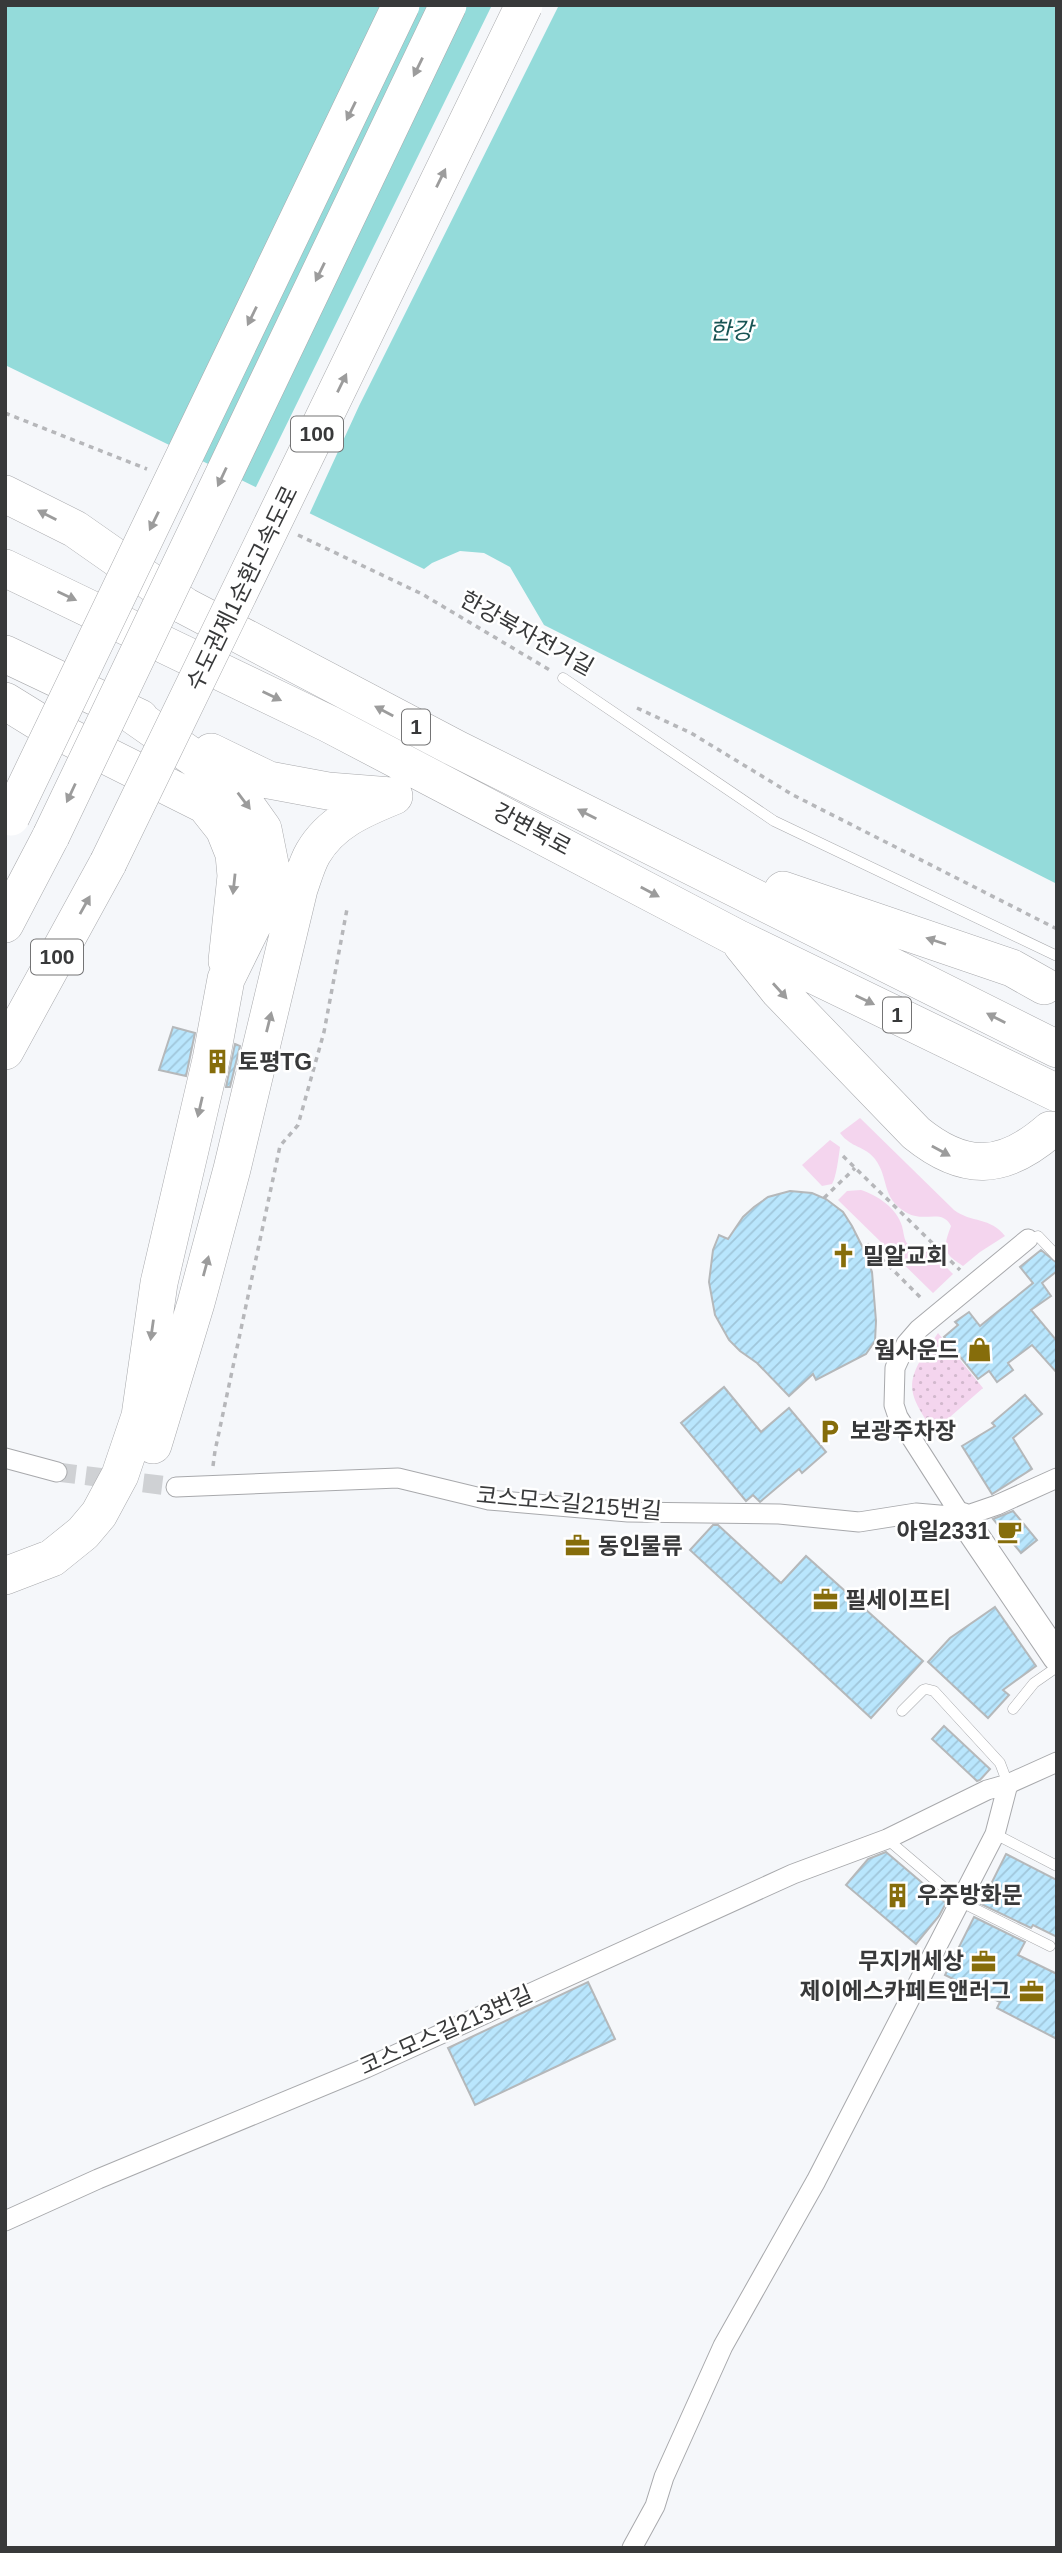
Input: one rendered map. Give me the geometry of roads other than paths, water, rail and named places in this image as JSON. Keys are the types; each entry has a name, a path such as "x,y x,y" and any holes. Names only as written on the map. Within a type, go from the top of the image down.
{"highway":[{"path":"8,823 401,5"},
{"name":"100","path":"5,924 51,836 448,5"},
{"name":"수도권제1순환고속도로","path":"5,1051 108,863 524,5"},
{"path":"5,494 75,529 185,606"},
{"name":"1","path":"5,523 185,606 457,749 1057,1049"},
{"name":"강변북로","path":"5,568 316,718 737,938 1057,1093"},
{"path":"5,654 269,780 328,791 394,796 460,791"},
{"path":"5,701 40,722 205,805 224,829 234,854 236,876 226,979 211,1060 159,1283 140,1416 120,1475 99,1514 83,1534 52,1558 5,1576"},
{"path":"133,715 231,784 263,829 272,874 265,900 226,979"},
{"path":"5,1597 65,1576 104,1544 130,1502 161,1424 196,1303 270,1018 299,889 312,853 332,828 359,810 394,796"},
{"path":"648,844 1012,968 1050,971"},
{"path":"737,938 779,991 916,1133 936,1150 957,1159 987,1161 1013,1156 1032,1146 1050,1130"}],"street":[{"path":"1028,1239 937,1314 906,1344 895,1368 894,1405 898,1418 962,1517 1057,1657"},
{"path":"5,1458 57,1472"},
{"name":"코스모스길215번길","path":"176,1487 398,1478 489,1500 628,1512 779,1514 859,1522 916,1513 962,1517 997,1505 1057,1478"},
{"name":"코스모스길213번길","path":"5,2221 98,2179 366,2067 793,1874 887,1839 987,1790 1008,1784 1057,1762"},
{"path":"632,2548 655,2507 664,2477 723,2346 816,2181 995,1834 1008,1784"}],"lane":[{"path":"563,678 774,821 1050,971"},
{"path":"1028,1239 1038,1236 1057,1256"},
{"path":"1013,1709 1034,1683 1057,1667"},
{"path":"902,1711 923,1690 934,1692 1000,1763 1008,1784"},
{"path":"995,1834 1057,1866"},
{"path":"887,1839 961,1902 1050,1946"}],"water":[{"name":"한강","path":"5,5 1057,5 1057,884 544,625 510,567 484,553 460,551 424,569 5,365"}],"tunnel":[{"path":"57,1472 176,1487"}],"place":[{"name":"토평TG","path":"218,1062"},
{"name":"밀알교회","path":"843,1256"},
{"name":"웜사운드","path":"979,1350"},
{"name":"보광주차장","path":"830,1431"},
{"name":"아일2331","path":"1010,1531"},
{"name":"동인물류","path":"578,1546"},
{"name":"필세이프티","path":"825,1600"},
{"name":"우주방화문","path":"897,1895"},
{"name":"무지개세상","path":"984,1961"},
{"name":"제이에스카페트앤러그","path":"1031,1991"}]}
